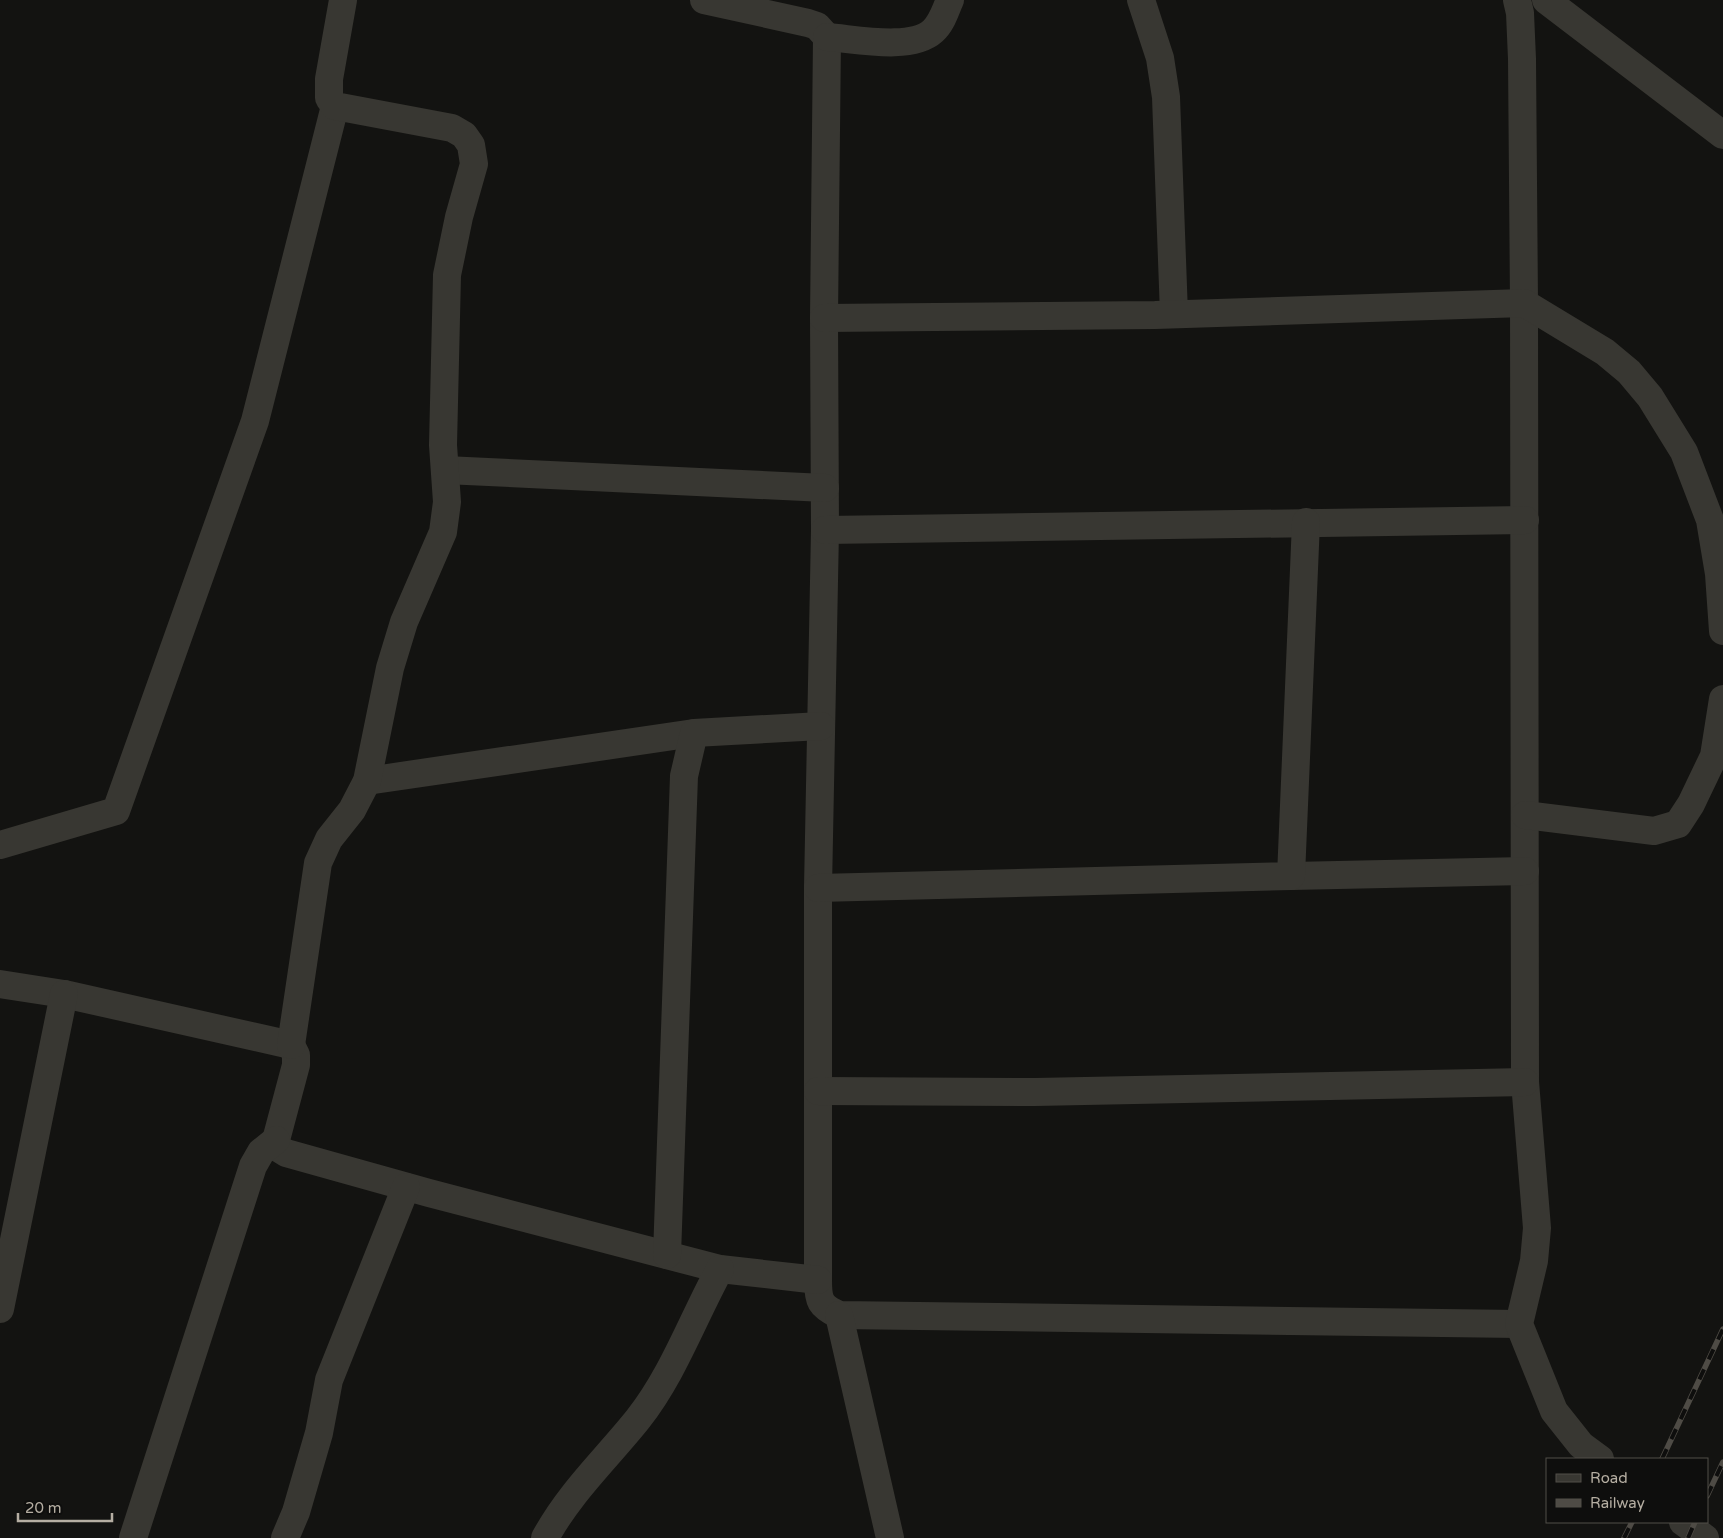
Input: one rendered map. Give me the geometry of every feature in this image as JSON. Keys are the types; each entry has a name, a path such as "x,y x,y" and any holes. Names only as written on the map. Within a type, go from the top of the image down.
{"street":[{"path":"343,0 329,79 329,98 335,106 452,128 464,136 471,145 474,164 459,217 447,275 443,445 447,502 443,532 404,622 390,668 367,781 352,810 329,839 318,863 291,1045 296,1055 296,1065 276,1140 278,1148 406,1187 720,1269 818,1280"},
{"path":"704,0 808,23 817,26 827,37 824,318 825,530 818,888 818,1295 824,1308 839,1315 1519,1324"},
{"path":"827,37 899,42 926,36 942,20 950,0"},
{"path":"1141,0 1160,58 1166,97 1174,314"},
{"path":"1517,0 1520,14 1522,60 1524,303 1525,1082 1537,1228 1534,1261 1519,1324 1554,1412 1581,1445 1599,1458"},
{"path":"1546,0 1723,135"},
{"path":"0,845 116,811 255,421 335,106"},
{"path":"824,318 1174,314 1524,303 1605,352 1629,372 1650,397 1680,444 1710,520 1719,574 1723,631"},
{"path":"445,470 825,488"},
{"path":"825,530 1525,520"},
{"path":"1291,876 1306,522"},
{"path":"1525,815 1654,831 1678,824 1691,804 1714,756 1723,699"},
{"path":"367,781 694,733 821,726"},
{"path":"666,1255 684,776 694,733"},
{"path":"818,888 1525,871"},
{"path":"0,984 64,994 291,1045"},
{"path":"0,1309 64,994"},
{"path":"818,1091 1045,1091 1525,1082"},
{"path":"133,1538 253,1166 261,1152 276,1140"},
{"path":"285,1538 296,1512 319,1432 329,1380 406,1187"},
{"path":"544,1538 558,1513 600,1460 639,1418 663,1380 720,1269"},
{"path":"839,1315 890,1538"},
{"path":"1684,1523 1705,1538"}],"railway":[{"path":"1662,1458 1723,1329"},
{"path":"1708,1494 1723,1462"},
{"path":"1624,1538 1632,1523"},
{"path":"1688,1538 1695,1523"}]}
